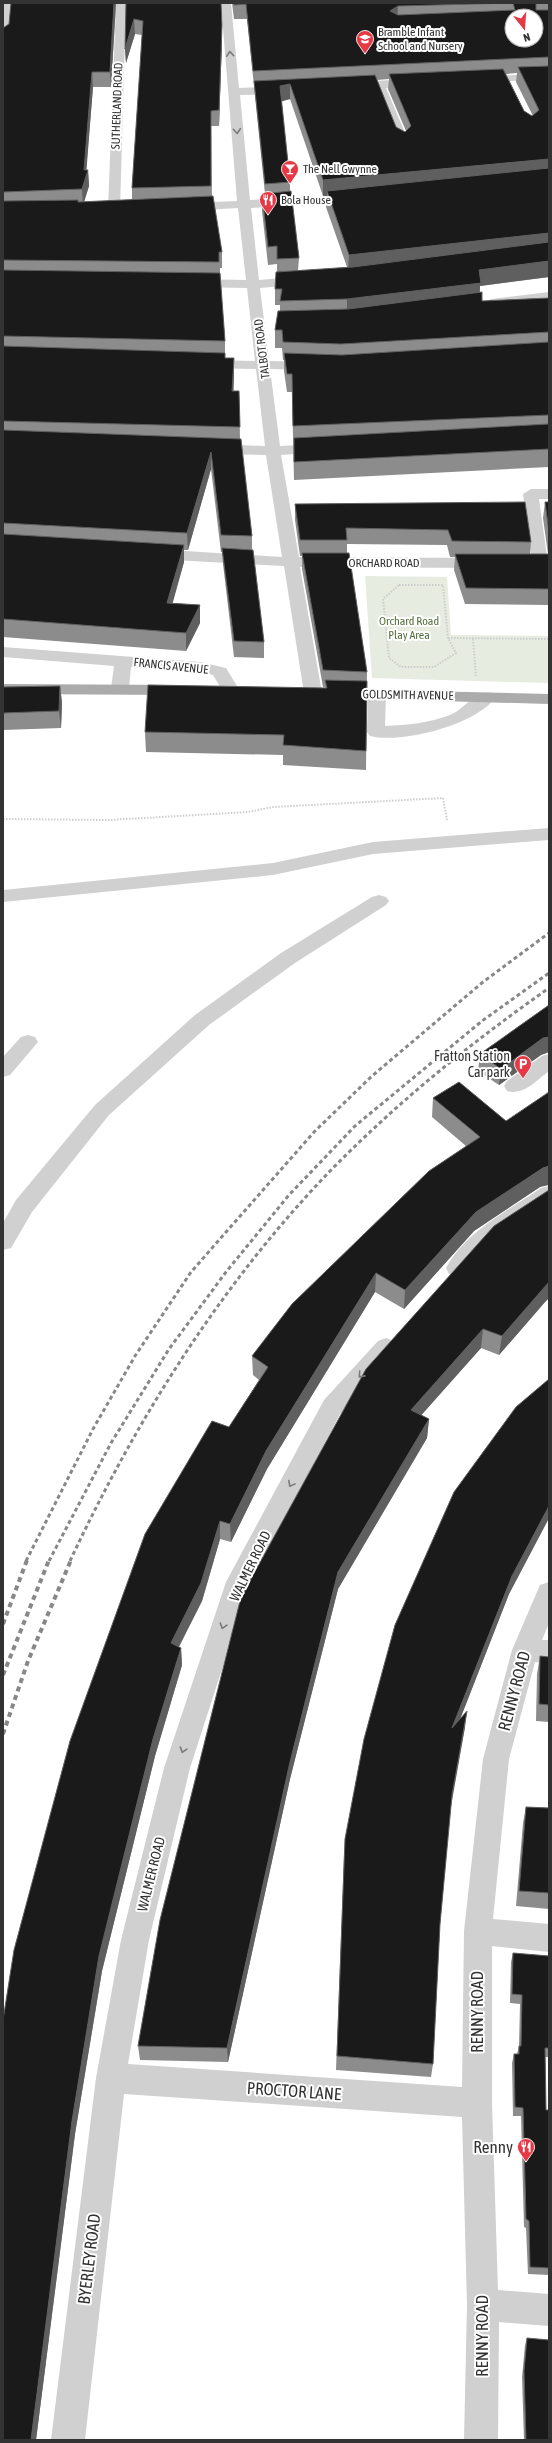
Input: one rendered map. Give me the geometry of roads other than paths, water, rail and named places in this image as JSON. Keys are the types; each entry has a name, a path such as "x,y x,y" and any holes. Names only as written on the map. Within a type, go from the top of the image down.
{"main road":[{"path":"3,689 120,688 192,690"},
{"name":"GOLDSMITH AVENUE","path":"305,693 549,699"}],"street":[{"path":"3,39 8,3"},
{"name":"SUTHERLAND ROAD","path":"114,209 121,3"},
{"name":"TALBOT ROAD","path":"226,3 244,206 254,284 266,322 264,366 273,451 293,562 305,693"},
{"path":"470,80 549,76"},
{"path":"507,78 514,92"},
{"path":"333,87 432,82"},
{"path":"379,85 403,142"},
{"path":"233,92 295,89"},
{"path":"175,207 244,206 373,197"},
{"path":"98,210 129,209"},
{"path":"175,283 254,284 322,279"},
{"path":"479,305 549,296"},
{"path":"193,364 326,366"},
{"path":"202,449 273,451 336,448"},
{"path":"538,564 531,494 549,494"},
{"name":"ORCHARD ROAD","path":"136,553 293,562 501,564"},
{"name":"FRANCIS AVENUE","path":"3,652 200,667 220,672 231,691"},
{"name":"FRANCIS AVENUE","path":"120,688 123,661"},
{"path":"377,695 376,732 414,730 457,718 487,697"},
{"path":"3,896 273,869 373,848 451,840 549,834"},
{"path":"3,1242 24,1206 102,1110 202,1020 288,958 378,901"},
{"path":"3,1070 28,1042"},
{"path":"514,1086 549,1061"},
{"path":"442,1285 483,1238 549,1194"},
{"name":"WALMER ROAD","path":"111,2078 135,1940 177,1768 235,1590 332,1407 400,1332"},
{"name":"RENNY ROAD","path":"481,2440 483,2305 477,2103 478,1931 496,1759 537,1651 549,1593"},
{"path":"478,1931 549,1938"},
{"name":"PROCTOR LANE","path":"111,2078 477,2103"},
{"name":"BYERLEY ROAD","path":"68,2440 111,2078"},
{"path":"483,2305 549,2310"}],"railway":[{"path":"26,1561 93,1429 135,1356 191,1272 314,1132 372,1076 483,982 549,933"},
{"path":"49,1561 111,1443 169,1349 226,1272 289,1195 355,1126 482,1021 549,973"},
{"path":"70,1561 124,1455 185,1353 219,1304 293,1211 358,1143 410,1096 492,1029 549,988"},
{"path":"3,1624 27,1560"},
{"path":"3,1675 49,1560"},
{"path":"3,1734 28,1661 71,1560"}],"place":[{"name":"Bramble Infant School and Nursery","path":"365,54"},
{"name":"The Nell Gwynne","path":"290,184"},
{"name":"Bola House","path":"268,215"},
{"name":"Fratton Station Car park","path":"523,1079"},
{"name":"Renny","path":"526,2162"}],"park label":[{"name":"Orchard Road Play Area","path":"409,628"}]}
